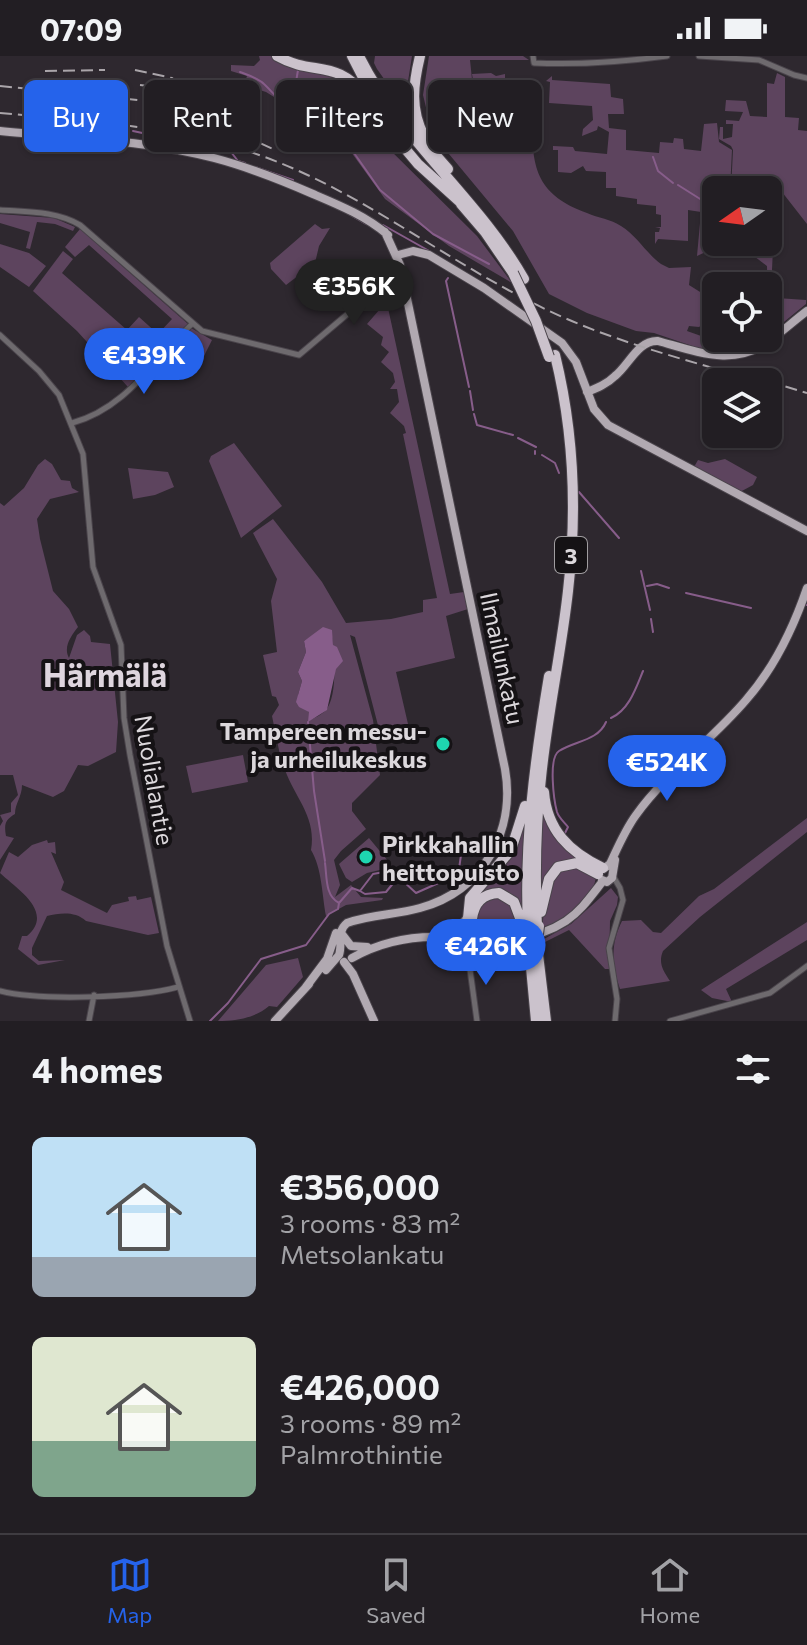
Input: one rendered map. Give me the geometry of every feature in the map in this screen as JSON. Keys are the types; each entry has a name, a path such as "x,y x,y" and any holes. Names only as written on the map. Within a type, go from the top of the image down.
{"highway":[{"path":"277,56 290,63 341,73 351,80"},
{"name":"3","path":"345,56 358,80"},
{"path":"352,56 392,124 460,202"},
{"path":"362,56 379,92 408,133 501,242"},
{"name":"3","path":"362,56 402,116 428,147"},
{"path":"420,56 413,85 414,106 428,145"},
{"name":"3","path":"407,152 460,202 485,232 513,273 552,356 564,455 565,553 533,777 527,843 531,936 546,1021"},
{"name":"3","path":"433,152 482,210 524,279 552,356 570,438 572,517 569,589 544,754 529,963 536,1021"},
{"path":"544,754 544,798 553,827 572,850 605,874"},
{"path":"469,933 472,893 502,863 514,843 533,777"},
{"path":"531,936 544,892 555,869 574,863 605,874"},
{"path":"469,933 476,905 482,897 495,893 505,895 514,902 531,936"},
{"path":"469,933 488,936"}],"main road":[{"name":"Ilmailunkatu","path":"0,131 149,146 214,158 286,182 369,221 385,232 400,256 505,769 508,802 505,823 494,850 470,881 451,895 426,906 347,923 341,932"},
{"path":"400,256 429,255 476,283 555,338 568,349 597,414 609,425 807,531"},
{"path":"587,392 611,380 647,342 658,341 716,357 735,356 766,344 807,311"},
{"path":"488,936 536,935 557,926 590,900 632,821 652,795 734,715 762,681 790,633 807,588"},
{"path":"275,1021 327,959 340,922 352,917 367,917"},
{"path":"441,933 459,930 469,933"},
{"path":"341,932 351,946 367,947"},
{"path":"341,932 346,956 374,1021"},
{"path":"306,987 346,956 410,935 469,933 531,936"},
{"path":"346,956 400,940 469,933"}],"street":[{"path":"533,59 614,64 667,56"},
{"path":"699,56 759,60 807,78"},
{"path":"0,210 60,216 80,225 192,324 215,335 299,355 391,278 403,273"},
{"path":"72,423 109,408 148,373 192,324"},
{"name":"Nuolialantie","path":"0,335 48,381 61,399 83,457 94,574 122,649 124,718 167,946 190,1021"},
{"path":"605,874 622,896 609,948 617,999 615,1021"},
{"path":"469,933 468,956 477,1021"},
{"path":"670,1021 770,993 807,966"},
{"path":"0,991 34,996 94,995 151,992 178,987"},
{"path":"89,1021 94,995"}],"shaded area":[{"path":"259,56 272,56 335,80 276,80 276,98 260,90 260,80 246,80 247,76 231,71 231,65 254,66 260,60"},
{"path":"375,56 412,56 408,80 385,80 374,63"},
{"path":"429,56 523,56 529,60 470,60 472,80 428,80 428,116 423,95"},
{"path":"777,73 785,77 785,117 799,118 798,130 807,131 807,224 782,192 782,176 732,176 733,150 719,139 720,127 723,127 723,139 732,137 733,124 726,124 726,120 739,121 743,112 725,111 726,100 746,101 750,116 767,117 767,83 774,84"},
{"path":"472,74 505,74 505,80 473,80"},
{"path":"552,76 552,80 610,84 611,97 623,99 624,114 608,114 609,128 626,130 626,150 659,153 660,142 673,143 674,138 683,139 684,149 701,151 704,124 717,123 719,142 732,150 731,176 702,176 702,254 697,256 701,212 688,210 688,241 658,239 655,244 655,232 659,232 660,228 655,227 661,227 661,215 656,214 656,206 637,204 637,199 616,196 616,188 606,188 606,172 586,171 583,166 571,173 558,172 558,150 553,150 553,146 607,154 609,132 598,126 597,130 582,136 583,129 593,120 592,106 549,103 550,82 546,81"},
{"path":"351,152 392,152 477,236 512,283 449,246 385,199"},
{"path":"447,152 534,152 541,179 558,198 621,226 661,264 669,268 691,267 689,285 702,293 702,325 689,326 687,331 702,336 702,349 654,333 636,331 587,313 549,294 513,231"},
{"path":"0,214 54,218 75,227 73,231 55,224 37,222 30,249 26,248 30,232 0,223"},
{"path":"315,224 322,229 330,228 319,246 315,263 286,285 271,269 270,263"},
{"path":"80,229 188,324 128,387 77,331 33,291 63,251 73,259 62,273 127,330 139,317 158,334 172,319 89,245 75,257 65,247"},
{"path":"0,244 29,253 46,266 29,287 0,267"},
{"path":"754,256 773,256 772,272 767,272 767,266"},
{"path":"396,282 398,287 385,294 450,594 464,592 468,609 446,616 455,658 396,672 408,724 380,733 355,637 350,635 373,720 380,775 352,803 352,811 366,829 334,860 340,885 335,897 351,885 361,897 383,898 346,905 326,916 320,873 311,850 311,826 283,764 271,769 268,758 280,755 272,716 279,705 276,697 272,696 263,655 277,652 271,601 277,579 253,533 273,519 322,582 346,623 391,619 423,612 423,600 437,598 403,434 406,433 404,426 390,413 399,402 397,389 390,389 395,382 393,373 381,362 389,352 381,345 383,337 367,324 380,309 371,301","holes":["331,630 332,695 325,711 309,721 309,712 298,695 302,681 298,672 306,652 304,641"]},
{"path":"807,284 806,304 782,324 782,298 806,300"},
{"path":"191,328 212,340 200,364 175,348"},
{"path":"234,443 282,506 241,538 209,461 211,456"},
{"path":"45,459 52,464 61,480 70,481 72,488 79,492 50,499 37,519 53,591 69,609 78,627 67,646 69,658 77,635 84,630 91,642 110,644 118,722 116,752 88,766 78,765 64,791 53,797 22,785 15,814 5,825 6,836 14,838 0,860 0,826 3,821 0,815 11,812 11,803 18,795 13,775 0,775 0,503 4,506 24,488"},
{"path":"725,459 757,477 753,485 740,492 694,467 698,460 708,463"},
{"path":"128,468 168,472 174,487 133,499"},
{"path":"323,627 332,630 333,645 343,661 336,669 327,710 308,722 309,712 296,702 302,681 298,672 306,652 304,641"},
{"path":"243,755 248,782 192,793 186,766"},
{"path":"542,801 544,810 589,864 559,865 538,912"},
{"path":"527,803 523,918 501,891 473,896 505,863"},
{"path":"807,818 807,832 700,917 663,951 661,963 670,981 620,989 614,955 622,921 641,920 653,932 661,933 699,896 714,889"},
{"name":"Pirkkahallin heittopuisto","path":"369,838 393,867 367,873 352,882 346,878 339,864"},
{"path":"47,840 48,843 55,842 56,854 51,852 64,882 61,890 107,913 112,905 129,901 128,897 136,896 137,900 151,897 159,933 148,935 86,921 72,914 57,914 47,916 32,948 32,955 39,961 65,960 38,965 18,949 22,936 27,936 35,927 37,918 30,902 0,873 9,852 18,857 32,845"},
{"path":"575,865 596,877 589,895 576,909 542,930 545,899 558,870"},
{"path":"611,888 618,897 610,921 609,969 605,969 569,930 545,942 544,939 571,924"},
{"path":"497,895 509,900 521,935 487,933 475,927 480,906"},
{"path":"807,922 807,940 726,989 732,1002 712,998 701,990"},
{"path":"298,958 303,977 277,1007 269,1006 245,1018 218,1021 266,965"}],"waterway":[{"path":"298,70 296,82 305,109 328,116 380,190 433,234 489,264"},
{"path":"240,72 262,82 276,96"},
{"path":"133,131 231,152 238,161 245,163"},
{"path":"653,157 658,171 673,183"},
{"path":"255,167 293,180"},
{"path":"678,185 702,200"},
{"path":"347,213 366,224"},
{"path":"383,225 431,252"},
{"path":"448,278 446,281 469,387"},
{"path":"470,391 473,410"},
{"path":"474,414 477,425 513,435"},
{"path":"518,438 536,447"},
{"path":"542,455 555,463 559,473"},
{"path":"579,492 619,538"},
{"path":"641,571 650,610"},
{"path":"647,586 657,584 669,588"},
{"path":"686,593 751,608"},
{"path":"651,619 653,632"},
{"path":"611,718 627,704 643,671"},
{"path":"308,722 314,791 325,861"},
{"path":"565,833 568,827 558,814 554,799 556,755 597,733 606,722"},
{"path":"403,881 416,893 452,877 459,869 461,855"},
{"path":"325,863 329,891 339,903"},
{"path":"210,1021 228,1003 261,959 306,945 352,888 360,891 373,874 394,870"},
{"path":"360,891 365,894 386,892 395,881"}],"railway":[{"path":"45,71 105,70"},
{"path":"135,70 175,80"},
{"path":"140,85 144,86"},
{"path":"0,86 168,103 273,149"},
{"path":"0,113 165,131 262,156 332,187 499,285 560,316 645,348 713,368"},
{"path":"782,385 807,393"}],"place":[{"name":"Tampereen messu- ja urheilukeskus","path":"443,744"},
{"name":"Pirkkahallin heittopuisto","path":"366,857"}],"district":[{"name":"Härmälä","path":"105,674"}]}
